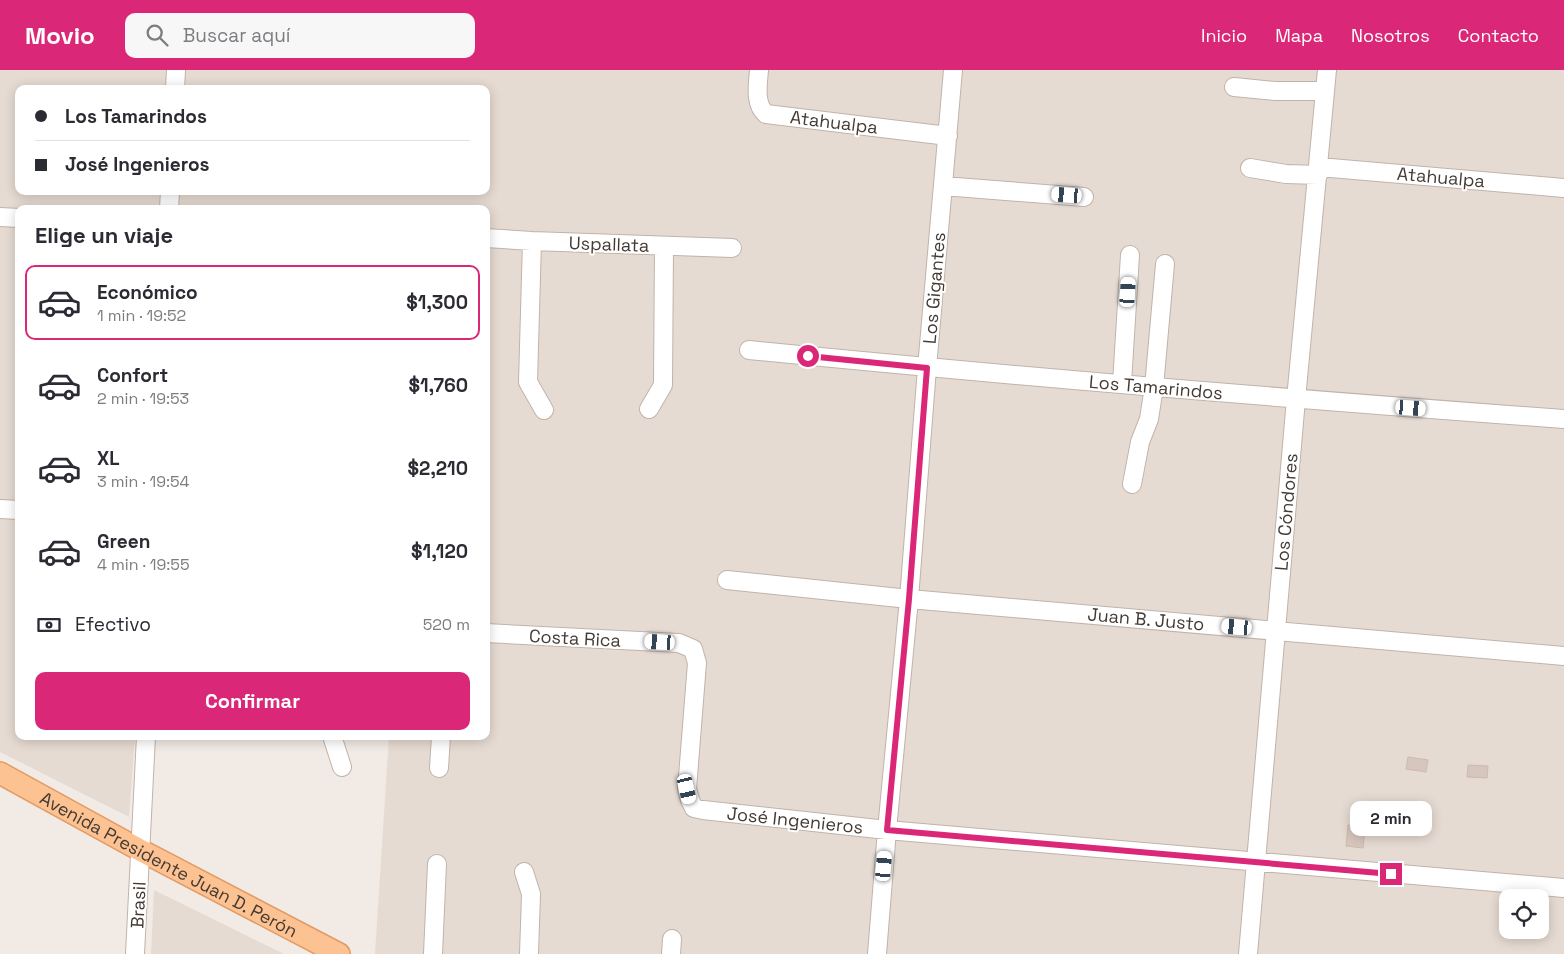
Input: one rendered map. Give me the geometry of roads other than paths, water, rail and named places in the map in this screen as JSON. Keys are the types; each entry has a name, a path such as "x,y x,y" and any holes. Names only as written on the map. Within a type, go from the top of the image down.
{"main road":[{"name":"Avenida Presidente Juan D. Perón","path":"0,773 140,850 339,954"}],"street":[{"path":"175,85 176,70"},
{"name":"Atahualpa","path":"759,70 758,102 761,110 766,114 948,136"},
{"name":"Los Gigantes","path":"877,954 954,70"},
{"name":"Los Cóndores","path":"1248,954 1296,399 1327,70"},
{"path":"1234,87 1275,91 1326,91"},
{"name":"Atahualpa","path":"1250,168 1286,174 1318,171 1564,188"},
{"path":"943,186 1084,197"},
{"path":"0,217 15,218"},
{"name":"Uspallata","path":"490,238 532,242 732,248"},
{"path":"532,242 528,382 544,410"},
{"path":"649,409 663,386 664,246"},
{"path":"1122,383 1130,255"},
{"path":"1132,484 1140,442 1149,419 1154,387 1165,264"},
{"name":"Los Tamarindos","path":"749,350 927,368 1564,419"},
{"path":"0,509 15,510"},
{"name":"Juan B. Justo","path":"727,580 909,599 1564,656"},
{"name":"Costa Rica","path":"490,633 679,643 693,649"},
{"name":"José Ingenieros","path":"693,649 697,663 687,789 694,808 887,830 1564,888"},
{"name":"Brasil","path":"135,954 146,740"},
{"path":"333,740 342,767"},
{"path":"439,768 441,740"},
{"path":"433,954 438,864"},
{"path":"524,872 531,894 529,954"}]}
